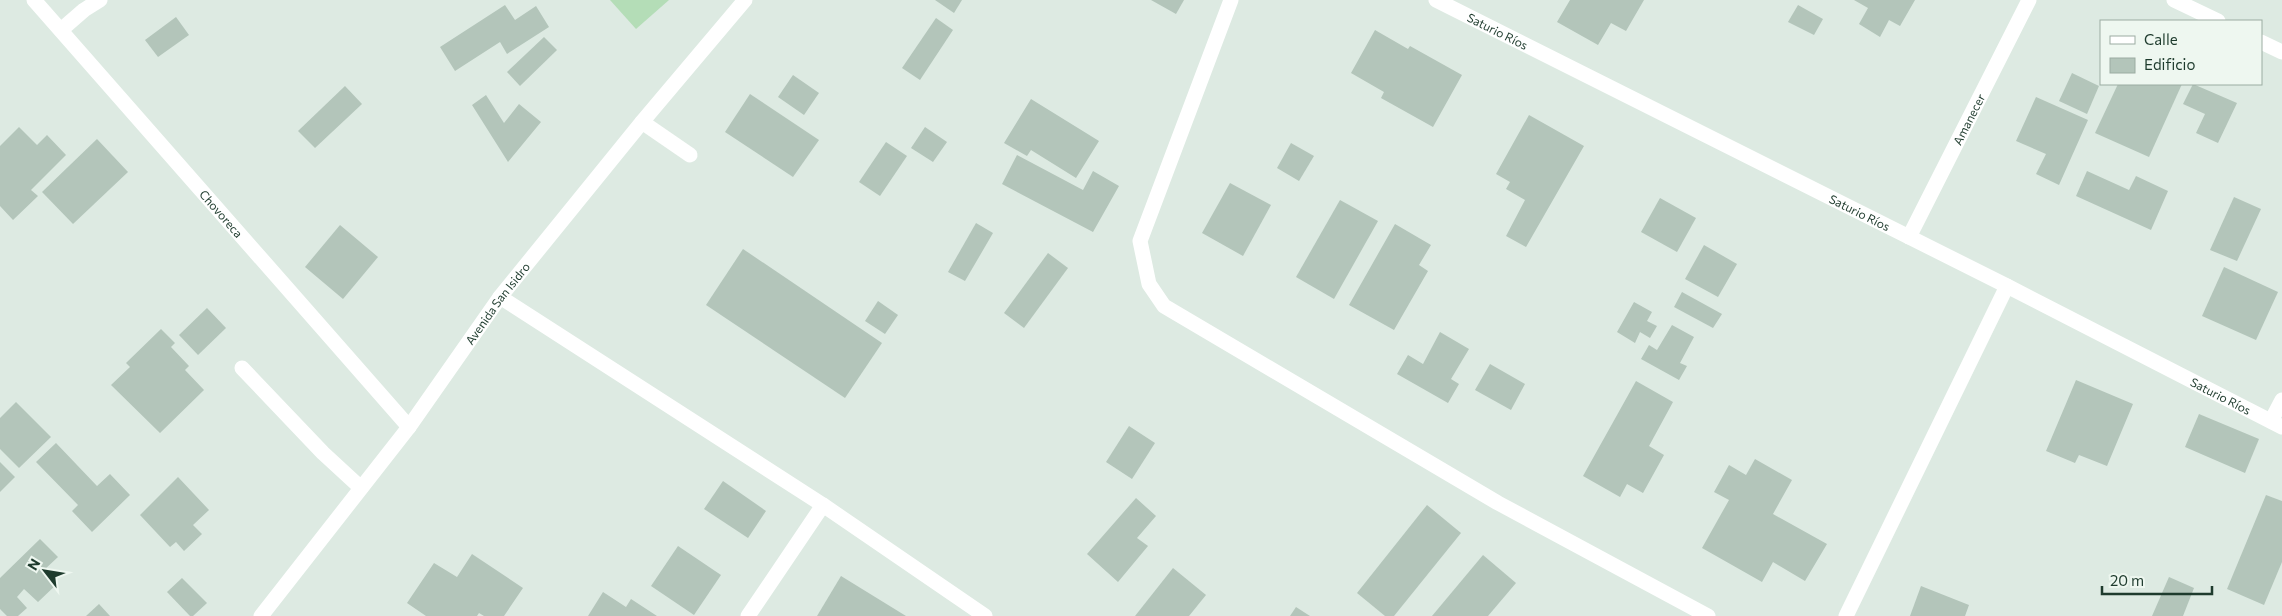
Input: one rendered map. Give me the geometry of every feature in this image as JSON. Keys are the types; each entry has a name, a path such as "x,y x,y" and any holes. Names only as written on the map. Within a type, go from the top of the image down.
{"street":[{"name":"Chovoreca","path":"34,0 409,427"},
{"path":"61,30 84,10 100,0"},
{"name":"Avenida San Isidro","path":"261,616 409,427 500,296 642,122 745,0"},
{"path":"1231,0 1140,241 1149,284 1164,306 1498,503 1708,616"},
{"name":"Saturio Ríos","path":"1436,0 2007,286 2276,424"},
{"name":"Amanecer","path":"1909,237 2029,0"},
{"path":"2174,0 2216,20"},
{"path":"2262,42 2282,52"},
{"path":"642,122 690,155"},
{"path":"1846,616 2007,286"},
{"path":"500,296 823,505 985,616"},
{"path":"242,368 323,453 361,488"},
{"path":"2276,424 2282,400"},
{"path":"748,616 823,505"}],"green space":[{"path":"610,0 669,0 636,29"}],"building":[{"path":"935,0 962,0 954,13"},
{"path":"1151,0 1184,0 1176,14"},
{"path":"1570,0 1644,0 1626,31 1611,23 1598,45 1557,22"},
{"path":"1854,0 1915,0 1900,26 1889,20 1880,37 1859,24 1868,8"},
{"path":"505,5 515,20 536,6 549,27 507,54 500,42 455,71 440,47"},
{"path":"1798,5 1823,19 1814,35 1788,22"},
{"path":"176,17 189,35 158,57 145,40"},
{"path":"936,18 953,30 920,80 902,68"},
{"path":"1375,30 1408,49 1410,46 1462,75 1433,127 1381,98 1384,92 1351,73"},
{"path":"544,37 557,50 520,86 507,72"},
{"path":"2072,73 2099,86 2087,114 2059,101"},
{"path":"793,75 819,93 804,115 778,97"},
{"path":"2118,85 2182,85 2149,157 2095,133"},
{"path":"2192,85 2237,103 2218,143 2196,133 2205,114 2183,104"},
{"path":"345,86 362,104 315,148 298,131"},
{"path":"750,94 819,140 793,177 725,132"},
{"path":"486,95 504,123 519,104 541,122 508,162 472,105"},
{"path":"2036,97 2088,120 2059,185 2036,174 2046,154 2016,141"},
{"path":"1031,99 1099,141 1076,178 1031,150 1027,156 1004,143"},
{"path":"1529,115 1584,146 1526,247 1506,236 1525,200 1506,189 1510,182 1496,174"},
{"path":"19,127 37,145 47,135 66,155 31,190 38,196 13,220 0,206 0,146"},
{"path":"925,127 947,142 933,162 911,148"},
{"path":"97,139 128,172 73,224 42,192"},
{"path":"886,142 907,156 880,196 859,182"},
{"path":"1291,143 1314,156 1299,181 1277,168"},
{"path":"1017,155 1083,190 1093,171 1119,186 1093,232 1002,184"},
{"path":"2087,171 2129,190 2136,176 2168,191 2151,230 2076,196"},
{"path":"1230,183 1271,205 1243,256 1202,233"},
{"path":"2234,197 2261,209 2237,261 2210,250"},
{"path":"1660,198 1696,218 1677,252 1641,232"},
{"path":"1340,200 1378,221 1334,299 1296,277"},
{"path":"976,223 993,233 965,281 948,272"},
{"path":"1395,224 1431,245 1419,265 1428,271 1394,330 1349,305"},
{"path":"340,225 378,257 343,299 305,267"},
{"path":"1704,245 1737,264 1718,297 1685,279"},
{"path":"743,249 882,343 845,398 706,305"},
{"path":"1048,253 1068,268 1024,328 1004,313"},
{"path":"2224,267 2278,292 2256,340 2202,316"},
{"path":"1682,292 1722,314 1713,328 1674,307"},
{"path":"878,301 898,315 885,334 865,321"},
{"path":"1634,302 1652,312 1647,321 1657,326 1650,338 1640,332 1635,343 1617,332"},
{"path":"207,308 226,328 198,355 179,335"},
{"path":"1672,325 1694,337 1680,363 1687,366 1679,380 1641,359 1649,345 1657,350"},
{"path":"161,329 175,343 171,347 189,366 185,370 204,390 160,433 111,385 130,367 126,363"},
{"path":"1440,332 1469,349 1451,379 1459,384 1448,403 1397,374 1408,355 1423,364"},
{"path":"1490,364 1525,384 1511,410 1475,390"},
{"path":"2076,380 2133,404 2107,466 2079,455 2075,463 2046,451"},
{"path":"1636,381 1673,402 1649,446 1664,455 1643,493 1627,484 1620,497 1583,476"},
{"path":"16,402 51,437 19,468 0,449 0,418"},
{"path":"2199,414 2259,439 2245,473 2185,447"},
{"path":"1129,426 1155,443 1132,479 1106,462"},
{"path":"56,443 97,486 110,474 130,495 92,532 72,511 78,505 36,462"},
{"path":"1755,459 1792,480 1773,514 1827,544 1805,581 1773,562 1762,582 1702,548 1729,500 1714,492 1729,465 1746,475"},
{"path":"0,462 15,477 0,492"},
{"path":"178,477 209,510 193,525 202,534 184,551 176,542 170,547 140,515"},
{"path":"723,481 766,511 748,538 704,509"},
{"path":"2266,495 2282,501 2282,562 2264,605 2227,589"},
{"path":"1136,498 1156,516 1137,538 1148,546 1118,582 1087,554"},
{"path":"1427,505 1461,533 1394,616 1385,616 1357,593"},
{"path":"40,539 58,557 44,570 58,583 38,602 24,589 17,597 27,608 18,616 7,616 0,609 0,578"},
{"path":"678,546 721,575 694,615 651,586"},
{"path":"472,554 523,588 504,616 484,616 479,613 477,616 426,616 407,603 434,563 457,577"},
{"path":"1483,555 1516,583 1488,616 1432,616"},
{"path":"1173,568 1206,595 1189,616 1135,616"},
{"path":"841,576 906,616 817,616"},
{"path":"2169,577 2194,588 2183,616 2152,616"},
{"path":"182,578 207,603 193,616 190,616 167,592"},
{"path":"1921,586 1969,605 1965,616 1910,616"},
{"path":"603,592 626,607 631,599 657,616 588,616"},
{"path":"99,604 110,616 86,616"},
{"path":"1296,607 1310,616 1290,616"}]}
